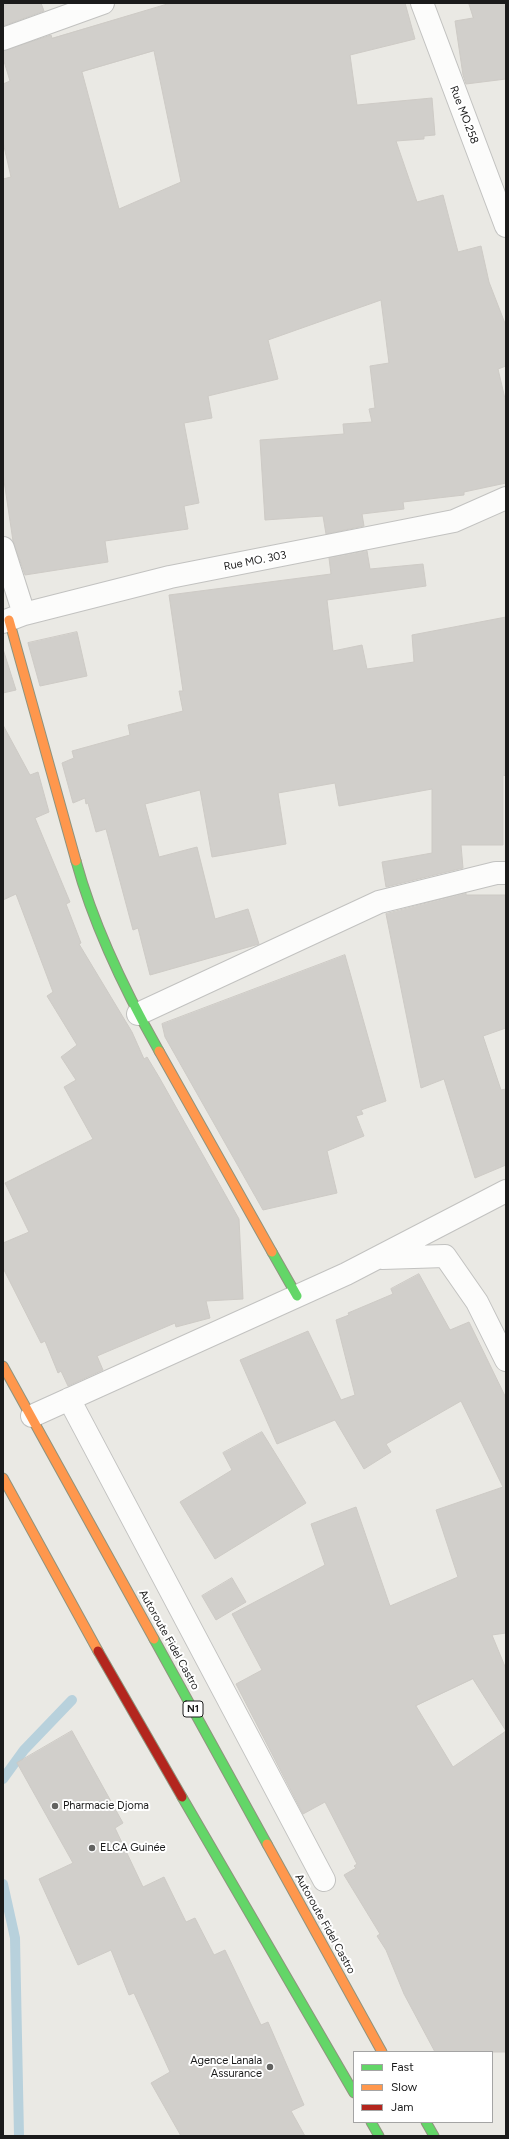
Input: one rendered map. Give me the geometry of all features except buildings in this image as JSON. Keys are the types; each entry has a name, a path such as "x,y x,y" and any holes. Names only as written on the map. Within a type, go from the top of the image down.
{"main road":[{"path":"12,619 87,901 138,1014 297,1296"},
{"name":"Autoroute Fidel Castro","path":"3,1366 32,1416 381,2051"},
{"path":"3,1478 103,1661 353,2091"},
{"path":"372,2123 379,2136"},
{"path":"427,2123 434,2136"}],"street":[{"path":"3,39 103,3"},
{"name":"Rue MO.258","path":"422,3 506,226"},
{"name":"Rue MO. 303","path":"12,619 170,577 454,521 506,498"},
{"path":"3,548 12,619"},
{"path":"138,1014 379,902 496,873 506,874"},
{"path":"32,1416 375,1259 506,1191"},
{"path":"375,1259 445,1256 477,1302 506,1360"},
{"path":"70,1399 324,1880"}],"waterway":[{"path":"3,1779 24,1750 72,1700"},
{"path":"3,1884 15,1938 19,2136"}],"traffic: fast":[{"path":"76,861 83,886 101,934 134,1005 159,1051"},
{"path":"272,1252 297,1296"},
{"path":"154,1639 267,1844"},
{"path":"182,1797 353,2091"},
{"path":"372,2123 379,2136"},
{"path":"427,2123 434,2136"}],"traffic: slow":[{"path":"9,620 76,861"},
{"path":"159,1051 272,1252"},
{"path":"3,1366 154,1639"},
{"path":"3,1478 98,1651"},
{"path":"267,1844 381,2051"}],"traffic: jam":[{"path":"98,1651 182,1797"}],"place":[{"name":"Pharmacie Djoma","path":"55,1806"},
{"name":"ELCA Guinée","path":"92,1848"},
{"name":"Agence Lanala Assurance","path":"270,2067"}]}
